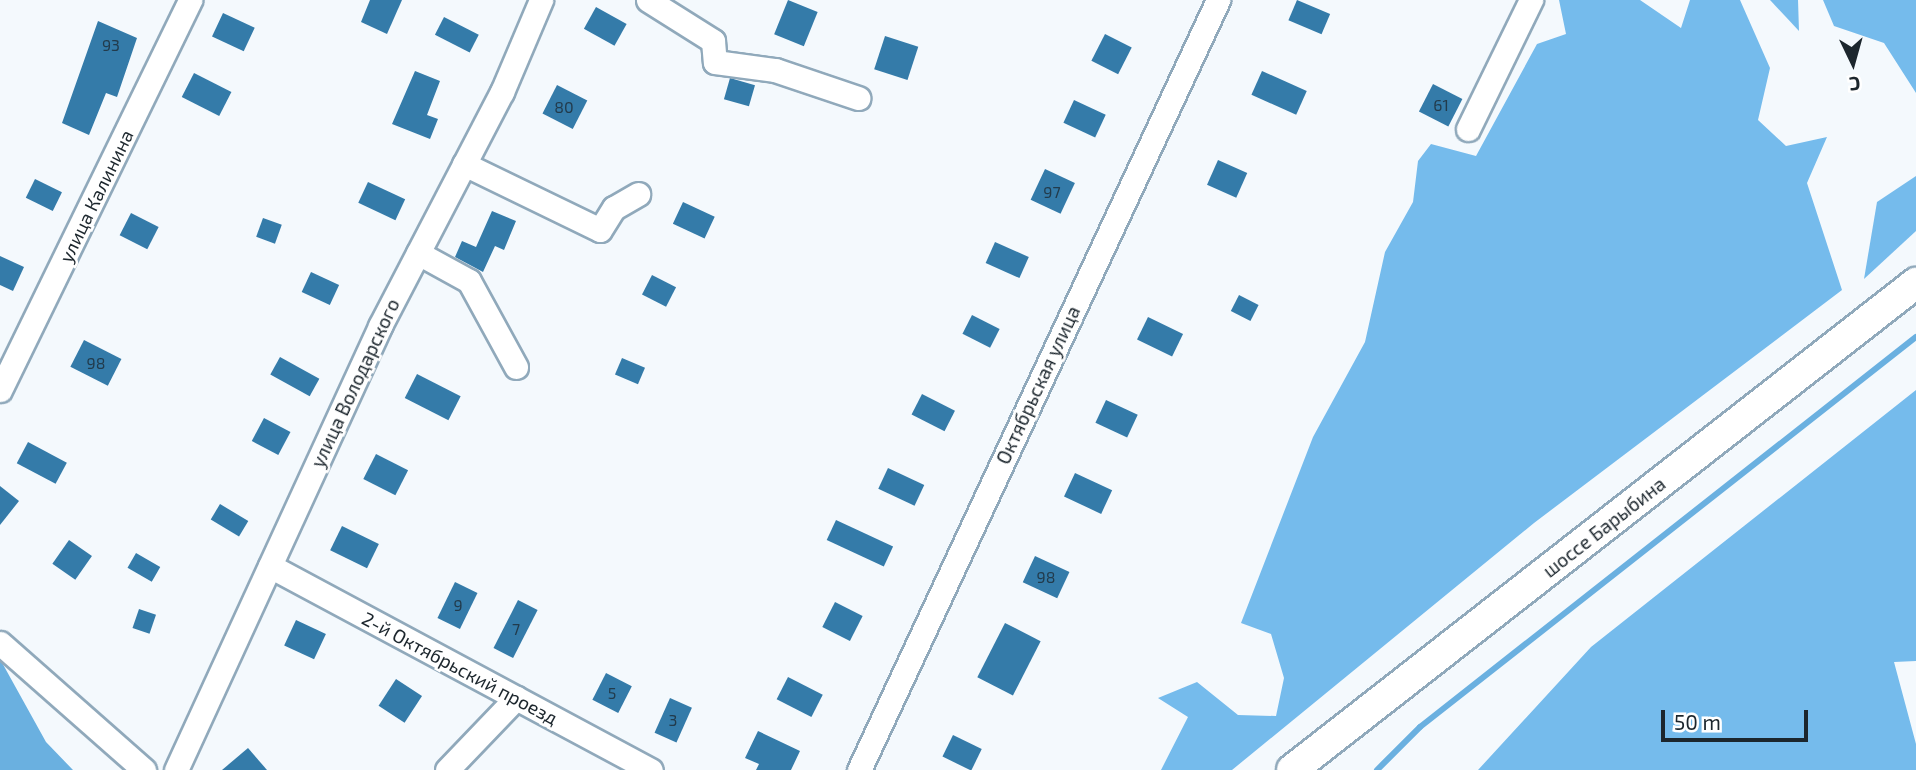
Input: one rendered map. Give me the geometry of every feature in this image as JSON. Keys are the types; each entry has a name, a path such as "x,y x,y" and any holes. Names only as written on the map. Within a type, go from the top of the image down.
{"main road":[{"name":"шоссе Барыбина","path":"1292,770 1916,283"}],"street":[{"name":"улица Калинина","path":"0,390 190,0"},
{"name":"улица Володарского","path":"176,770 418,253 464,164 541,0"},
{"path":"648,0 713,41 715,62 775,71 858,98"},
{"name":"Октябрьская улица","path":"859,770 1217,0"},
{"path":"1468,129 1531,0"},
{"path":"464,164 600,230 614,208 638,194"},
{"path":"418,253 469,281 516,366"},
{"name":"2-й Октябрьский проезд","path":"270,566 651,770"},
{"path":"0,643 144,770"},
{"path":"447,770 516,698"}],"shaded area":[{"path":"1559,0 1640,0 1681,28 1690,0 1740,0 1770,68 1758,120 1786,146 1827,137 1807,183 1842,290 1534,523 1232,770 1161,770 1188,717 1158,698 1197,682 1238,715 1276,716 1284,678 1271,634 1241,623 1313,437 1365,342 1385,252 1413,202 1418,161 1431,144 1476,156 1537,44 1566,34"},
{"path":"1770,0 1798,0 1799,31"},
{"path":"1823,0 1916,0 1916,93 1884,43 1834,26"},
{"path":"1916,176 1916,231 1864,279 1877,202"},
{"path":"1916,390 1916,661 1894,662 1916,744 1916,770 1478,770 1591,647"},
{"path":"0,659 46,742 73,770 0,770"}],"building":[{"path":"370,0 402,0 387,34 361,22"},
{"path":"788,0 818,12 804,46 774,34"},
{"path":"1297,0 1330,14 1322,34 1288,20"},
{"path":"596,7 627,24 614,46 584,29"},
{"path":"223,13 255,28 244,51 212,37"},
{"path":"444,17 479,35 470,53 435,35"},
{"path":"98,21 137,38 117,97 106,93 89,135 62,123"},
{"path":"1105,34 1132,48 1118,74 1091,61"},
{"path":"885,36 918,47 907,80 874,69"},
{"path":"415,71 440,81 427,115 438,119 430,139 392,124"},
{"path":"1262,71 1307,91 1296,115 1251,95"},
{"path":"194,73 231,92 219,116 182,97"},
{"path":"730,78 755,85 749,106 724,99"},
{"path":"1433,84 1462,99 1448,127 1419,112"},
{"path":"557,85 587,100 573,129 542,114"},
{"path":"1074,100 1106,115 1095,137 1063,123"},
{"path":"1218,160 1247,173 1236,198 1207,185"},
{"path":"1045,169 1075,183 1061,214 1031,200"},
{"path":"35,179 62,192 53,211 26,198"},
{"path":"368,182 405,199 395,220 358,203"},
{"path":"683,202 715,217 705,239 673,224"},
{"path":"492,211 516,221 504,250 495,246 483,272 455,257 462,241 476,247"},
{"path":"131,213 159,227 147,249 120,235"},
{"path":"263,218 282,225 275,244 256,237"},
{"path":"995,242 1029,257 1019,278 986,263"},
{"path":"0,256 24,267 13,291 0,285"},
{"path":"311,272 339,285 330,305 302,292"},
{"path":"652,275 676,287 666,307 642,295"},
{"path":"1239,295 1259,305 1250,321 1231,311"},
{"path":"972,315 1000,329 990,348 962,334"},
{"path":"1148,317 1183,334 1172,357 1137,339"},
{"path":"84,340 121,359 108,386 70,367"},
{"path":"280,357 319,379 310,396 270,374"},
{"path":"622,358 645,368 638,384 615,375"},
{"path":"417,374 461,396 448,420 405,398"},
{"path":"922,394 955,411 945,431 912,414"},
{"path":"1106,400 1138,415 1127,437 1095,423"},
{"path":"264,418 290,432 278,455 252,441"},
{"path":"28,442 67,463 56,484 17,463"},
{"path":"376,454 408,470 395,495 363,479"},
{"path":"888,468 924,485 915,506 878,489"},
{"path":"1075,473 1112,490 1101,514 1064,497"},
{"path":"0,486 19,501 0,525"},
{"path":"220,504 248,521 239,536 211,519"},
{"path":"836,520 893,547 884,567 827,540"},
{"path":"342,526 379,544 367,568 330,550"},
{"path":"69,540 92,556 75,580 52,564"},
{"path":"136,553 160,567 152,582 128,568"},
{"path":"1035,556 1069,572 1057,598 1023,582"},
{"path":"455,582 477,593 460,629 437,618"},
{"path":"518,600 538,610 513,658 493,648"},
{"path":"835,602 863,616 850,641 822,627"},
{"path":"139,609 156,615 150,634 132,628"},
{"path":"296,620 326,634 314,659 284,645"},
{"path":"1005,623 1041,641 1013,696 977,677"},
{"path":"606,673 632,686 618,713 592,700"},
{"path":"788,677 823,695 811,717 777,699"},
{"path":"396,679 422,696 405,723 379,706"},
{"path":"670,698 692,708 676,742 655,733"},
{"path":"758,731 800,751 791,770 756,770 759,764 745,758"},
{"path":"953,735 982,749 972,770 942,757"},
{"path":"248,748 267,770 222,770"}],"waterway":[{"path":"1377,770 1420,727 1916,337"}]}
